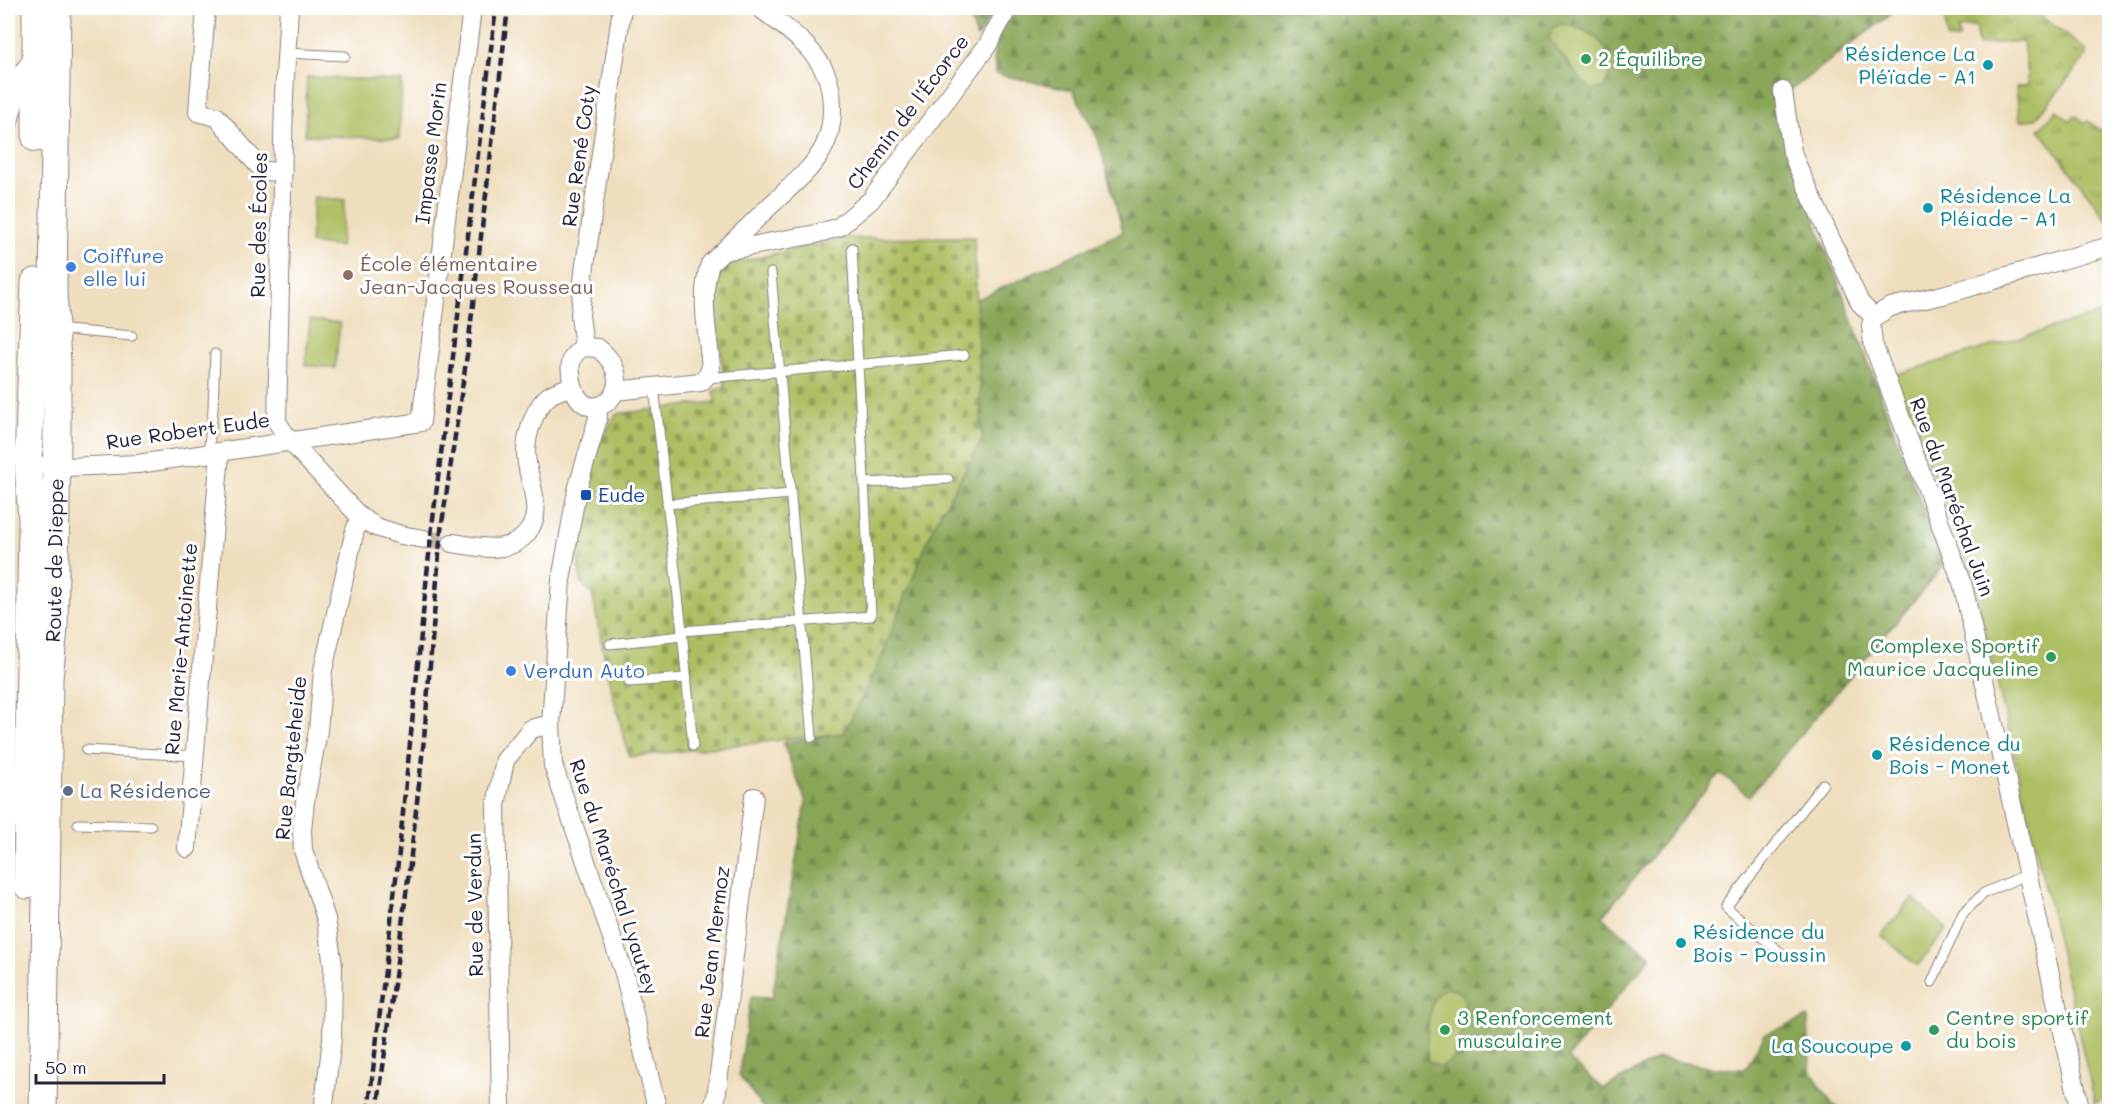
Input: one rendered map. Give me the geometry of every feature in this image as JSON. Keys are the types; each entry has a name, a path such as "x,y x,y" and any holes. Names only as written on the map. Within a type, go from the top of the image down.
{"main road":[{"name":"Route de Dieppe","path":"25,1112 28,773 40,521 57,362 47,319 45,56 36,8"},
{"name":"Route de Dieppe","path":"43,1112 49,679 56,582 44,468 35,315 36,106 57,8"}],"street":[{"path":"206,8 198,112 217,117 263,171 283,172"},
{"name":"Rue des Écoles","path":"289,8 276,408 277,422 289,440"},
{"name":"Impasse Morin","path":"289,440 421,422 472,8"},
{"name":"Rue René Coty","path":"584,347 580,315 584,272 622,8"},
{"path":"615,392 701,382 708,375 711,367 705,305 705,278 710,264 815,160 827,141 833,114 826,73 815,56 790,31 760,8"},
{"name":"Chemin de l'Écorce","path":"724,251 816,234 839,227 857,213 871,200 987,46 1008,8"},
{"path":"8,125 22,73 45,56"},
{"path":"1783,91 1792,152 1797,165 1860,303 1874,317 1890,307 1942,295 2109,246"},
{"name":"Rue du Maréchal Juin","path":"1874,317 1871,325 1873,344 1962,582 2081,1112"},
{"path":"584,347 598,348 614,365 617,378 615,392 602,406 589,406 581,402 576,397 572,386 570,368 572,358 584,347"},
{"path":"452,543 502,547 522,540 535,517 536,505 526,460 529,432 536,414 549,396 572,386"},
{"name":"Rue du Maréchal Lyautey","path":"597,406 598,418 577,490 566,543 558,613 551,724 553,765 624,973 658,1112"},
{"name":"Rue Robert Eude","path":"44,468 138,464 289,440 360,517 376,527 401,536 424,539"},
{"name":"Rue Marie-Antoinette","path":"187,848 214,453"},
{"name":"Rue Bargteheide","path":"323,1112 332,1039 333,966 326,919 303,850 302,830 304,801 318,731 323,670 355,530 360,517"},
{"name":"Rue de Verdun","path":"501,1112 496,805 505,760 531,729 551,724"},
{"name":"Rue Jean Mermoz","path":"711,1112 716,1098 754,797"}],"lane":[{"path":"45,56 48,8"},
{"path":"286,53 345,56"},
{"path":"610,644 682,633 871,616 852,248"},
{"path":"771,273 812,737"},
{"path":"47,424 47,319 132,336"},
{"path":"214,453 215,354"},
{"path":"704,379 964,355"},
{"path":"654,387 693,746"},
{"path":"864,483 948,479"},
{"path":"667,504 791,494"},
{"path":"40,521 38,748 47,822"},
{"path":"629,682 687,678"},
{"path":"86,750 195,756"},
{"path":"28,773 36,849 33,1112"},
{"path":"1781,953 1726,907 1823,784"},
{"path":"78,824 151,826"},
{"path":"1932,982 1962,913 1984,893 2028,874"}],"green space":[{"path":"966,8 996,8 977,38"},
{"path":"1010,8 1806,8 1825,15 1828,8 1899,8 1787,93 1808,201 1944,565 1749,796 1720,773 1602,917 1651,956 1568,1058 1604,1089 1658,1058 1713,1068 1745,1069 1765,1034 1808,1017 1810,1070 1832,1104 1844,1111 766,1112 739,1075 751,997 772,998 806,802 783,743 844,733 882,656 933,527 982,440 976,300 1123,232 1098,139 1073,90 995,74 994,53"},
{"path":"1944,8 2030,8 2086,50 2086,56 2036,119 2020,121 2016,87 2028,85 2023,41 1978,45 1975,26 1958,29 1959,39 1947,40"},
{"name":"2 Équilibre","path":"1563,24 1586,32 1603,45 1610,63 1609,75 1604,88 1593,90 1583,82 1549,39 1553,27"},
{"path":"307,77 402,81 399,139 305,135"},
{"path":"2057,110 2070,121 2075,115 2085,123 2088,121 2100,131 2109,120 2109,222 2039,129"},
{"path":"314,197 345,200 340,247 310,243"},
{"path":"974,237 982,440 933,527 882,656 844,733 629,757 608,675 592,593 581,583 576,538 589,477 599,444 616,414 715,402 714,390 725,388 717,316 717,288 721,274 730,264 846,238"},
{"name":"Complexe Sportif Maurice Jacqueline","path":"2109,311 2110,1096 2095,1103 1973,578 1894,375"},
{"path":"310,320 340,323 335,368 305,365"},
{"path":"1913,898 1947,929 1918,965 1881,935"},
{"name":"3 Renforcement musculaire","path":"1446,988 1453,989 1463,996 1465,1008 1459,1043 1453,1058 1440,1067 1428,1061 1427,1036 1435,999 1438,993"}],"tunnel":[{"path":"424,539 452,543"}],"railway":[{"path":"368,1112 398,862 431,535 496,8"},
{"path":"377,1112 424,739 441,530 467,355 508,8"}],"place":[{"name":"2 Équilibre","path":"1586,59"},
{"name":"Résidence La Pléïade - A1","path":"1988,65"},
{"name":"Résidence La Pléiade - A1","path":"1928,208"},
{"name":"Coiffure elle lui","path":"71,267"},
{"name":"École élémentaire Jean-Jacques Rousseau","path":"348,275"},
{"name":"Eude","path":"586,495"},
{"name":"Complexe Sportif Maurice Jacqueline","path":"2051,657"},
{"name":"Verdun Auto","path":"511,671"},
{"name":"Résidence du Bois - Monet","path":"1877,755"},
{"name":"La Résidence","path":"68,791"},
{"name":"Résidence du Bois - Poussin","path":"1681,943"},
{"name":"3 Renforcement musculaire","path":"1445,1030"},
{"name":"Centre sportif du bois","path":"1934,1030"},
{"name":"La Soucoupe","path":"1906,1046"}]}
